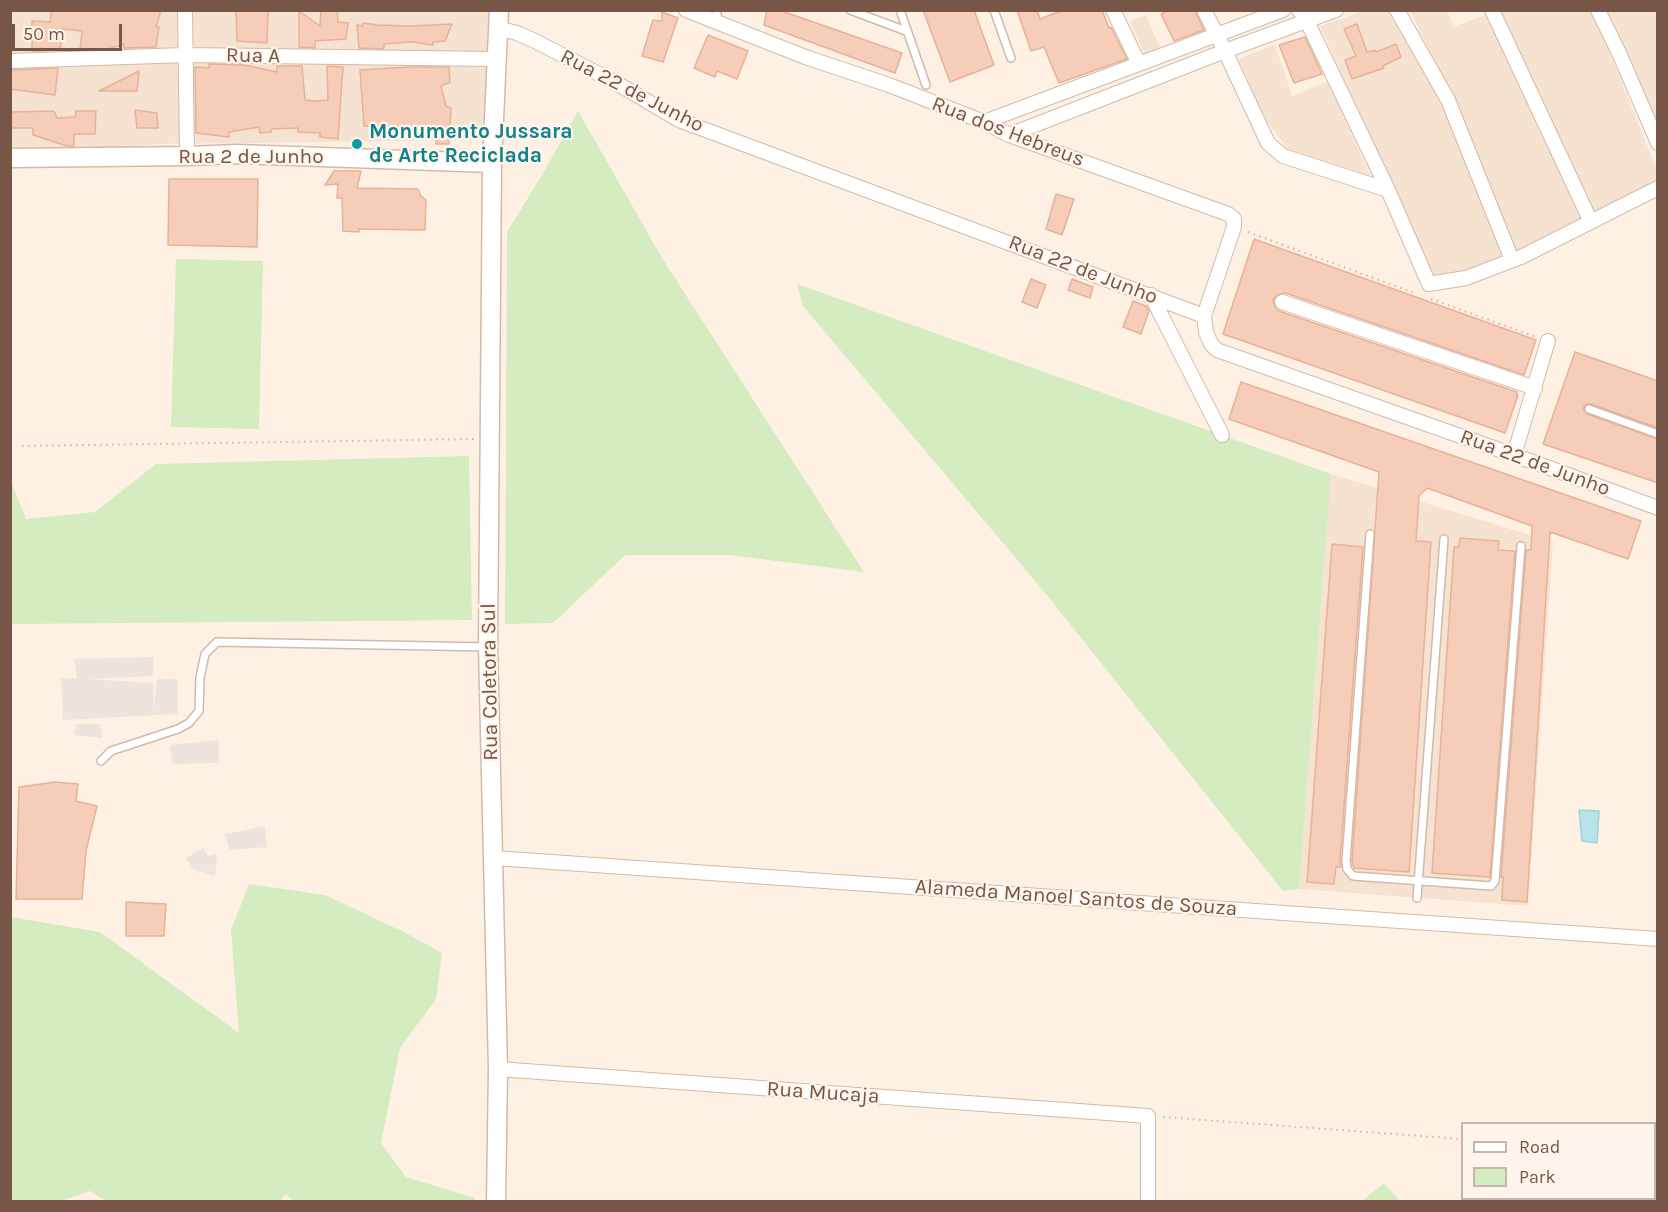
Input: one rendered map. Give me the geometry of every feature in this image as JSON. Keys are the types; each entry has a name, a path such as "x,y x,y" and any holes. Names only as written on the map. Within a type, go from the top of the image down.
{"street":[{"path":"185,10 187,156"},
{"name":"Rua dos Hebreus","path":"686,10 718,17 808,58 889,85 984,122 1009,135 1228,213 1234,219 1234,227"},
{"path":"1113,10 1139,64"},
{"path":"1204,10 1268,143 1283,156 1388,190"},
{"path":"984,122 1282,10"},
{"path":"1009,135 1225,51 1303,16 1336,10"},
{"path":"1397,10 1448,100 1512,260"},
{"path":"1492,10 1591,222"},
{"path":"1598,10 1658,143"},
{"path":"1303,16 1388,190 1429,284 1467,279 1512,260 1658,189"},
{"name":"Rua Coletora Sul","path":"496,1202 498,1069 488,647 492,163 498,19"},
{"name":"Rua 22 de Junho","path":"498,19 510,31 535,41 618,84 679,120 1204,316 1206,332 1211,344 1217,350 1658,508"},
{"name":"Rua A","path":"10,62 186,55 496,59"},
{"name":"Rua 2 de Junho","path":"10,158 237,154 492,163"},
{"path":"1204,316 1234,227"},
{"path":"1151,296 1222,435"},
{"path":"1282,302 1535,388"},
{"path":"1514,455 1548,341"},
{"name":"Alameda Manoel Santos de Souza","path":"494,858 1658,939"},
{"name":"Rua Mucaja","path":"498,1069 1148,1116"},
{"path":"1148,1116 1148,1202"}],"lane":[{"path":"850,10 906,31"},
{"path":"900,10 926,85"},
{"path":"994,10 1011,58"},
{"path":"1589,409 1658,434"},
{"path":"1370,534 1346,861 1347,870 1353,876 1491,886 1496,881 1521,546"},
{"path":"1417,898 1444,539"},
{"path":"100,761 111,751 178,729 189,723 199,711 200,678 205,654 217,642 488,647"}],"path":[{"path":"1234,227 1548,341"},
{"path":"22,446 490,439"},
{"path":"1148,1116 1461,1139"}],"shaded area":[{"path":"11,11 497,11 485,140 163,144 11,154"},
{"path":"1364,11 1388,11 1444,105 1504,256 1469,272 1434,276 1320,26"},
{"path":"1410,11 1446,11 1455,26 1486,15 1584,220 1515,253 1454,100"},
{"path":"1501,11 1590,11 1612,58 1657,170 1657,181 1593,214"},
{"path":"1607,11 1657,11 1657,125 1619,35"},
{"path":"1146,15 1161,50 1145,54 1130,21"},
{"path":"1275,44 1292,96 1328,81 1370,176 1288,149 1264,118 1239,59"},
{"path":"1331,474 1553,542 1528,906 1299,889"},
{"path":"154,657 153,676 87,679 153,683 154,708 157,679 178,679 178,714 63,720 61,678 77,679 74,659"},
{"path":"76,724 100,724 102,738 75,735"},
{"path":"219,740 219,763 172,764 170,745"},
{"path":"265,826 267,847 230,850 225,834"},
{"path":"203,848 208,856 217,854 215,876 193,869 186,858"}],"green space":[{"path":"578,111 662,258 864,572 729,555 625,555 553,623 505,624 507,232"},
{"path":"176,259 263,261 259,429 171,427"},
{"path":"797,284 1331,474 1299,889 1283,891 1046,594 803,306"},
{"path":"469,456 472,620 11,624 11,482 26,519 95,512 156,464"},
{"path":"249,884 325,895 404,932 442,953 436,999 400,1048 381,1143 406,1177 475,1198 474,1201 295,1202 286,1194 279,1202 107,1202 90,1191 61,1201 11,1201 11,917 100,932 239,1033 231,930"},
{"path":"1384,1183 1400,1201 1362,1201"}],"water":[{"path":"1579,810 1599,811 1597,843 1582,841"}],"building":[{"path":"52,10 161,10 156,27 159,27 156,47 124,48 124,44 108,49 80,50 82,31 62,29 60,50 32,51 32,21 50,22"},
{"path":"236,10 268,10 267,43 237,41"},
{"path":"321,10 337,10 338,22 348,23 346,39 315,41 315,48 299,47 299,11 320,26"},
{"path":"767,10 779,10 902,53 895,73 764,25"},
{"path":"923,10 974,10 994,65 950,82"},
{"path":"1017,10 1037,10 1040,19 1063,10 1102,10 1109,28 1111,27 1127,59 1059,83 1044,47 1031,51"},
{"path":"1170,10 1195,10 1204,30 1174,41 1161,14"},
{"path":"662,12 678,18 663,62 642,56 653,20 662,21"},
{"path":"363,23 410,26 452,24 445,41 433,42 433,45 412,42 384,44 382,49 359,48 357,25 362,26"},
{"path":"1357,24 1367,52 1375,50 1376,52 1396,44 1401,57 1383,66 1384,68 1352,79 1345,60 1356,56 1344,29"},
{"path":"708,35 748,51 737,79 717,71 715,77 694,68"},
{"path":"1305,37 1322,74 1294,83 1279,45"},
{"path":"209,64 244,65 277,72 277,66 302,66 305,100 316,101 328,100 327,66 343,67 338,139 320,137 320,133 298,132 298,128 272,129 271,132 260,133 259,127 229,132 229,137 196,133 195,67 209,68"},
{"path":"449,67 450,82 441,86 446,106 451,108 449,144 436,144 436,129 364,126 360,70"},
{"path":"58,68 55,95 10,89 10,70"},
{"path":"139,71 137,91 99,91"},
{"path":"135,110 157,113 158,128 137,128"},
{"path":"54,111 57,118 75,117 76,111 96,111 95,134 74,134 74,146 67,146 33,135 33,128 10,128 10,112"},
{"path":"334,171 361,171 357,188 418,189 426,200 425,230 359,229 359,232 343,231 342,198 337,198 338,184 325,185"},
{"path":"169,179 258,179 257,247 168,245"},
{"path":"1056,194 1074,199 1062,235 1046,229"},
{"path":"1254,239 1536,340 1524,375 1285,293 1277,295 1273,300 1279,311 1517,392 1516,395 1518,395 1505,433 1223,334"},
{"path":"1031,279 1046,285 1037,308 1022,302"},
{"path":"1072,279 1093,287 1090,298 1068,290"},
{"path":"1133,301 1146,306 1149,311 1141,334 1123,327"},
{"path":"1575,352 1658,381 1658,428 1591,404 1586,404 1583,409 1587,414 1658,439 1658,483 1543,444"},
{"path":"1241,382 1641,521 1628,559 1550,532 1527,902 1502,900 1503,877 1501,877 1526,550 1531,550 1532,526 1427,488 1419,496 1416,541 1431,542 1409,872 1354,868 1352,861 1379,472 1229,419"},
{"path":"1460,538 1499,541 1498,550 1515,551 1490,877 1432,873 1454,547 1459,547"},
{"path":"1332,544 1363,547 1341,867 1336,867 1334,884 1307,882"},
{"path":"55,782 78,784 76,801 97,806 86,851 82,899 16,899 19,787"},
{"path":"126,902 166,904 164,936 126,936"}],"place":[{"name":"Monumento Jussara de Arte Reciclada","path":"357,144"}]}
